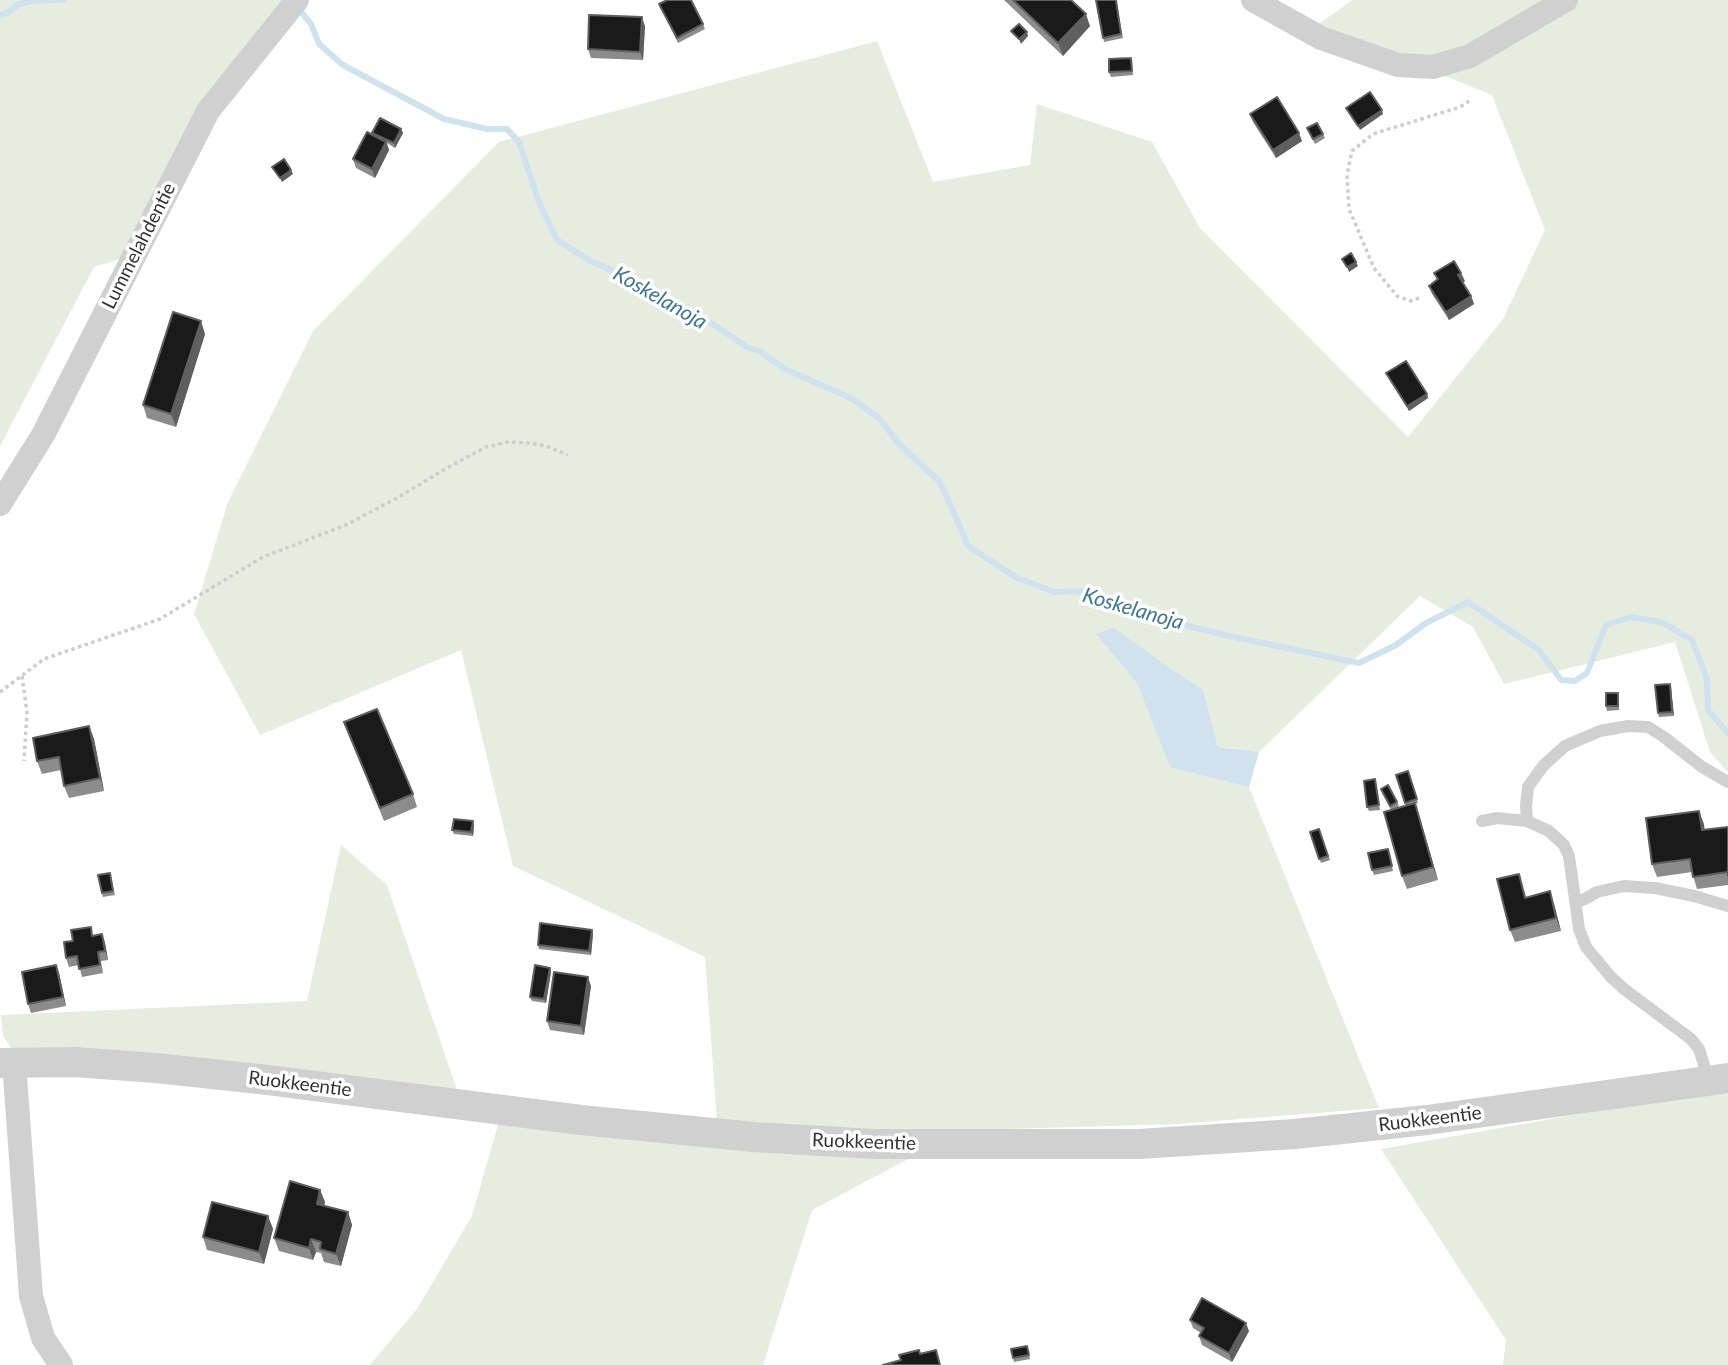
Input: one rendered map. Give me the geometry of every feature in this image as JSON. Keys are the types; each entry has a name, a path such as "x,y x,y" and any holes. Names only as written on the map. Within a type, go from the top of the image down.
{"street":[{"path":"1252,0 1321,38 1398,65 1433,67 1470,56 1566,0"},
{"name":"Lummelahdentie","path":"0,505 43,435 208,111 293,5"},
{"path":"7,1062 31,1296 43,1338 61,1365"},
{"name":"Ruokkeentie","path":"7,1062 74,1062 156,1068 608,1123 754,1137 875,1144 1139,1144 1295,1135 1719,1080"}],"lane":[{"path":"1527,821 1525,806 1528,787 1543,766 1565,746 1600,731 1628,726 1648,727 1702,767 1728,782"},
{"path":"1482,821 1497,818 1527,821 1549,831 1564,845 1569,856 1579,929 1586,947 1624,989 1691,1039 1719,1080"},
{"path":"1576,902 1597,892 1624,886 1655,888 1728,906"}],"path":[{"path":"1419,298 1410,300 1397,296 1374,268 1349,209 1347,175 1352,151 1373,134 1461,107 1469,101"},
{"path":"0,692 44,659 160,619 263,556 346,525 399,498 486,447 508,442 530,443 568,455"},
{"path":"22,676 27,712 24,761"}],"shaded area":[{"path":"0,0 284,0 269,15 212,91 120,259 94,267 0,446"},
{"path":"1352,0 1728,0 1728,772 1710,752 1675,642 1504,684 1473,627 1420,596 1259,752 1218,747 1203,689 1168,667 1096,634 1137,683 1170,766 1249,787 1379,1108 1178,1124 901,1132 717,1122 705,957 513,866 461,650 260,735 194,614 228,502 313,331 499,142 877,41 933,182 1030,165 1037,104 1152,142 1200,228 1408,437 1503,319 1545,230 1492,95 1319,24"},
{"path":"341,845 387,885 457,1090 15,1054 3,1036 1,1015 307,1001"},
{"path":"1728,1091 1728,1365 1503,1365 1506,1340 1381,1149 1659,1100"},
{"path":"499,1121 912,1157 812,1210 763,1365 370,1365 417,1309 472,1216"}],"water":[{"path":"1114,628 1203,689 1218,747 1259,752 1249,787 1170,767 1137,683 1096,634"}],"building":[{"path":"667,0 691,0 703,24 677,38 659,4"},
{"path":"1013,0 1071,0 1086,14 1058,43"},
{"path":"1096,0 1116,0 1121,34 1103,38"},
{"path":"589,15 642,17 640,52 588,49"},
{"path":"1019,24 1027,32 1019,39 1011,31"},
{"path":"1131,58 1132,71 1109,72 1109,59"},
{"path":"1370,92 1382,110 1358,126 1346,108"},
{"path":"1277,97 1299,133 1273,150 1250,114"},
{"path":"380,118 401,129 394,143 372,133"},
{"path":"1317,123 1323,134 1313,139 1307,128"},
{"path":"367,132 386,142 372,169 353,159"},
{"path":"284,159 291,170 280,178 272,167"},
{"path":"1351,253 1356,262 1347,267 1342,259"},
{"path":"1454,261 1461,273 1458,275 1471,296 1446,312 1429,286 1438,279 1434,273"},
{"path":"173,312 201,321 171,414 143,405"},
{"path":"1406,361 1427,394 1407,406 1386,373"},
{"path":"1670,684 1672,712 1658,713 1655,685"},
{"path":"1606,693 1618,693 1618,706 1606,706"},
{"path":"377,709 413,794 380,808 344,722"},
{"path":"89,726 100,778 64,786 59,757 37,761 33,738"},
{"path":"1408,771 1417,799 1405,803 1396,775"},
{"path":"1375,779 1379,805 1367,807 1364,781"},
{"path":"1388,785 1397,802 1390,806 1381,789"},
{"path":"1415,803 1433,867 1402,876 1384,812"},
{"path":"1699,811 1702,830 1728,827 1728,872 1693,877 1690,859 1652,864 1646,818"},
{"path":"454,819 473,821 471,832 452,830"},
{"path":"1319,829 1328,856 1319,859 1310,832"},
{"path":"1388,849 1392,866 1372,870 1368,853"},
{"path":"110,873 113,891 102,893 98,875"},
{"path":"1519,874 1525,898 1550,891 1556,918 1510,930 1497,879"},
{"path":"540,923 592,930 589,951 538,945"},
{"path":"91,927 92,936 102,934 105,951 98,952 100,965 79,969 77,956 66,958 64,942 73,941 71,930"},
{"path":"56,965 63,997 28,1004 22,972"},
{"path":"535,965 550,968 544,999 530,997"},
{"path":"554,972 588,977 581,1026 547,1021"},
{"path":"290,1181 320,1190 317,1204 348,1212 336,1254 320,1249 321,1242 311,1239 309,1248 274,1238"},
{"path":"212,1202 268,1216 259,1252 203,1237"},
{"path":"1202,1298 1246,1323 1229,1353 1199,1336 1204,1328 1190,1320"},
{"path":"1027,1346 1029,1355 1013,1358 1011,1349"},
{"path":"919,1350 920,1354 936,1350 940,1365 883,1365 901,1360 899,1355"}],"waterway":[{"name":"Koskelanoja","path":"0,15 19,4 63,0"},
{"name":"Koskelanoja","path":"297,7 311,24 319,44 343,65 444,119 487,129 507,129 519,142 538,200 557,240 589,260 650,288 747,347 761,352 785,369 851,398 880,419 899,444 939,481 968,546 1017,578 1054,592 1088,591 1160,619 1359,663 1396,645 1426,623 1468,602 1539,650 1561,680 1575,681 1587,673 1606,625 1631,617 1661,622 1692,640 1707,679 1708,710 1728,733"}]}
